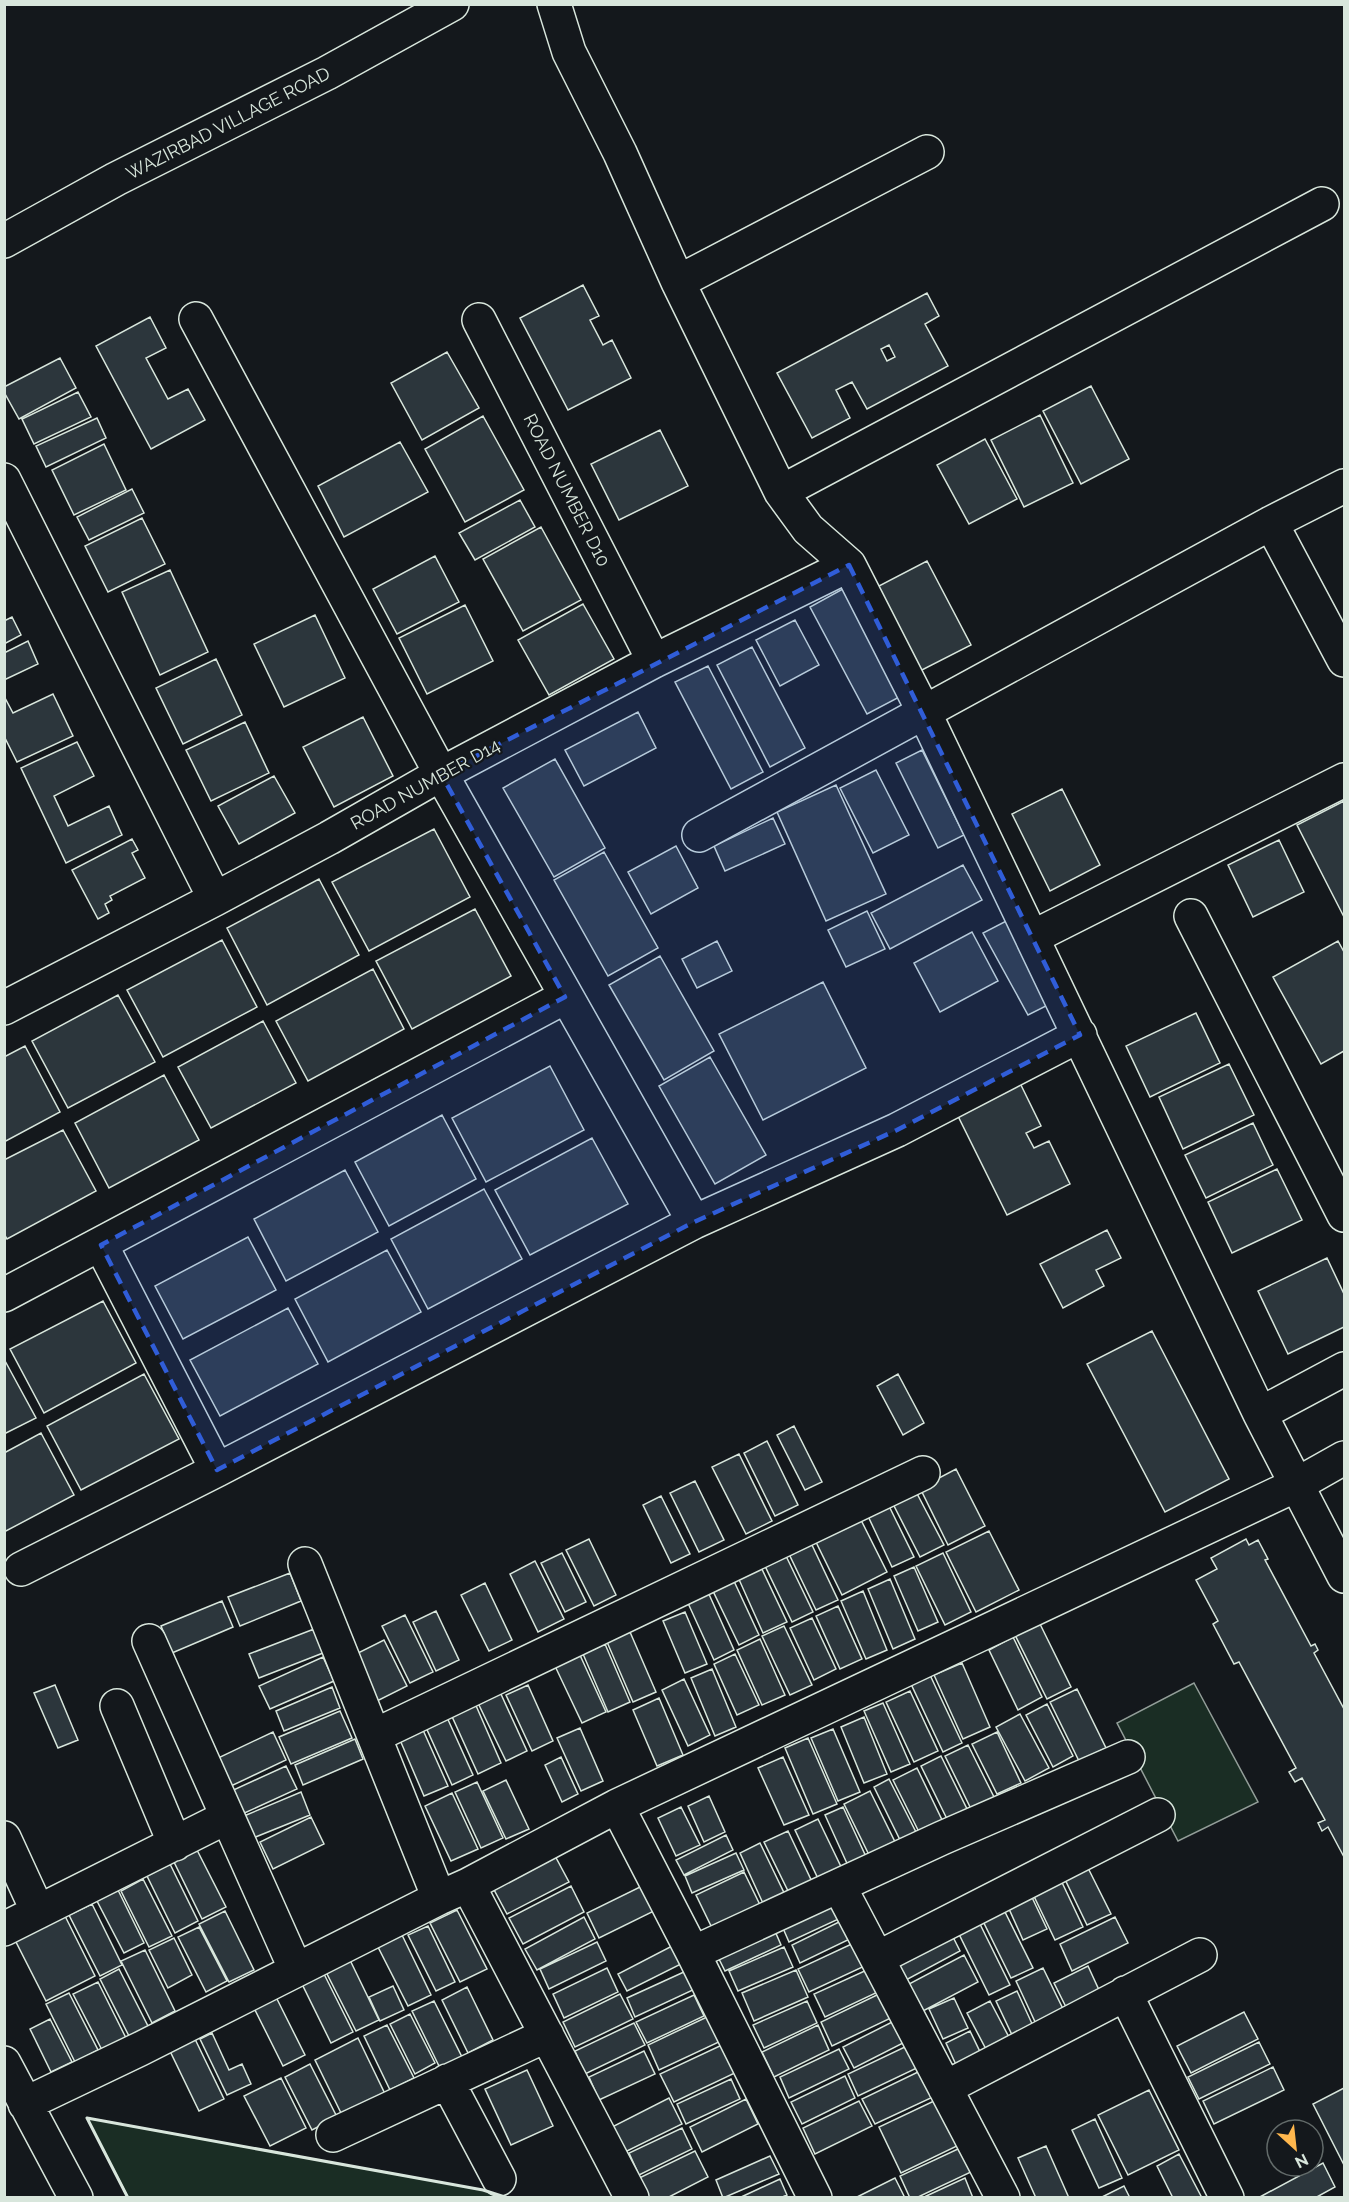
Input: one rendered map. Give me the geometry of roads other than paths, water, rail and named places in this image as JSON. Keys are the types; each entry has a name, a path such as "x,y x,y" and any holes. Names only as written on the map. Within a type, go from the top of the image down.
{"street":[{"name":"WAZIRBAD VILLAGE ROAD","path":"4,241 116,179 327,73 452,4"},
{"path":"554,4 569,52 620,153 678,282 781,492 808,529 849,565 924,712 1033,937 1260,1414 1344,1576"},
{"path":"678,282 927,152"},
{"path":"781,492 1322,204"},
{"path":"196,319 441,774 694,1222"},
{"name":"ROAD NUMBER D10","path":"479,320 654,661"},
{"path":"4,480 215,899"},
{"path":"699,835 1271,523 1344,486"},
{"path":"1271,523 1344,660"},
{"name":"ROAD NUMBER D14","path":"4,1008 215,899 441,774 654,661 849,565"},
{"path":"1033,937 1344,780"},
{"path":"1191,916 1344,1215"},
{"path":"4,1295 566,997"},
{"path":"21,1569 217,1470 694,1222 897,1130 1080,1035"},
{"path":"101,1245 217,1470"},
{"path":"1260,1414 1344,1369"},
{"path":"25,2104 140,2049 617,1806 1296,1485 1344,1458"},
{"path":"374,1736 923,1473"},
{"path":"305,1564 374,1736 453,1891 547,2035 632,2198"},
{"path":"149,1641 296,1970"},
{"path":"117,1706 175,1844"},
{"path":"693,1953 1128,1757"},
{"path":"617,1806 815,2198"},
{"path":"878,1958 1158,1815"},
{"path":"4,1929 227,1817"},
{"path":"4,1838 38,1912"},
{"path":"839,1886 1003,2198"},
{"path":"945,2088 1200,1955"},
{"path":"1125,1993 1227,2198"},
{"path":"333,2134 547,2035"},
{"path":"4,2063 76,2198"},
{"path":"447,2081 499,2179"}]}
